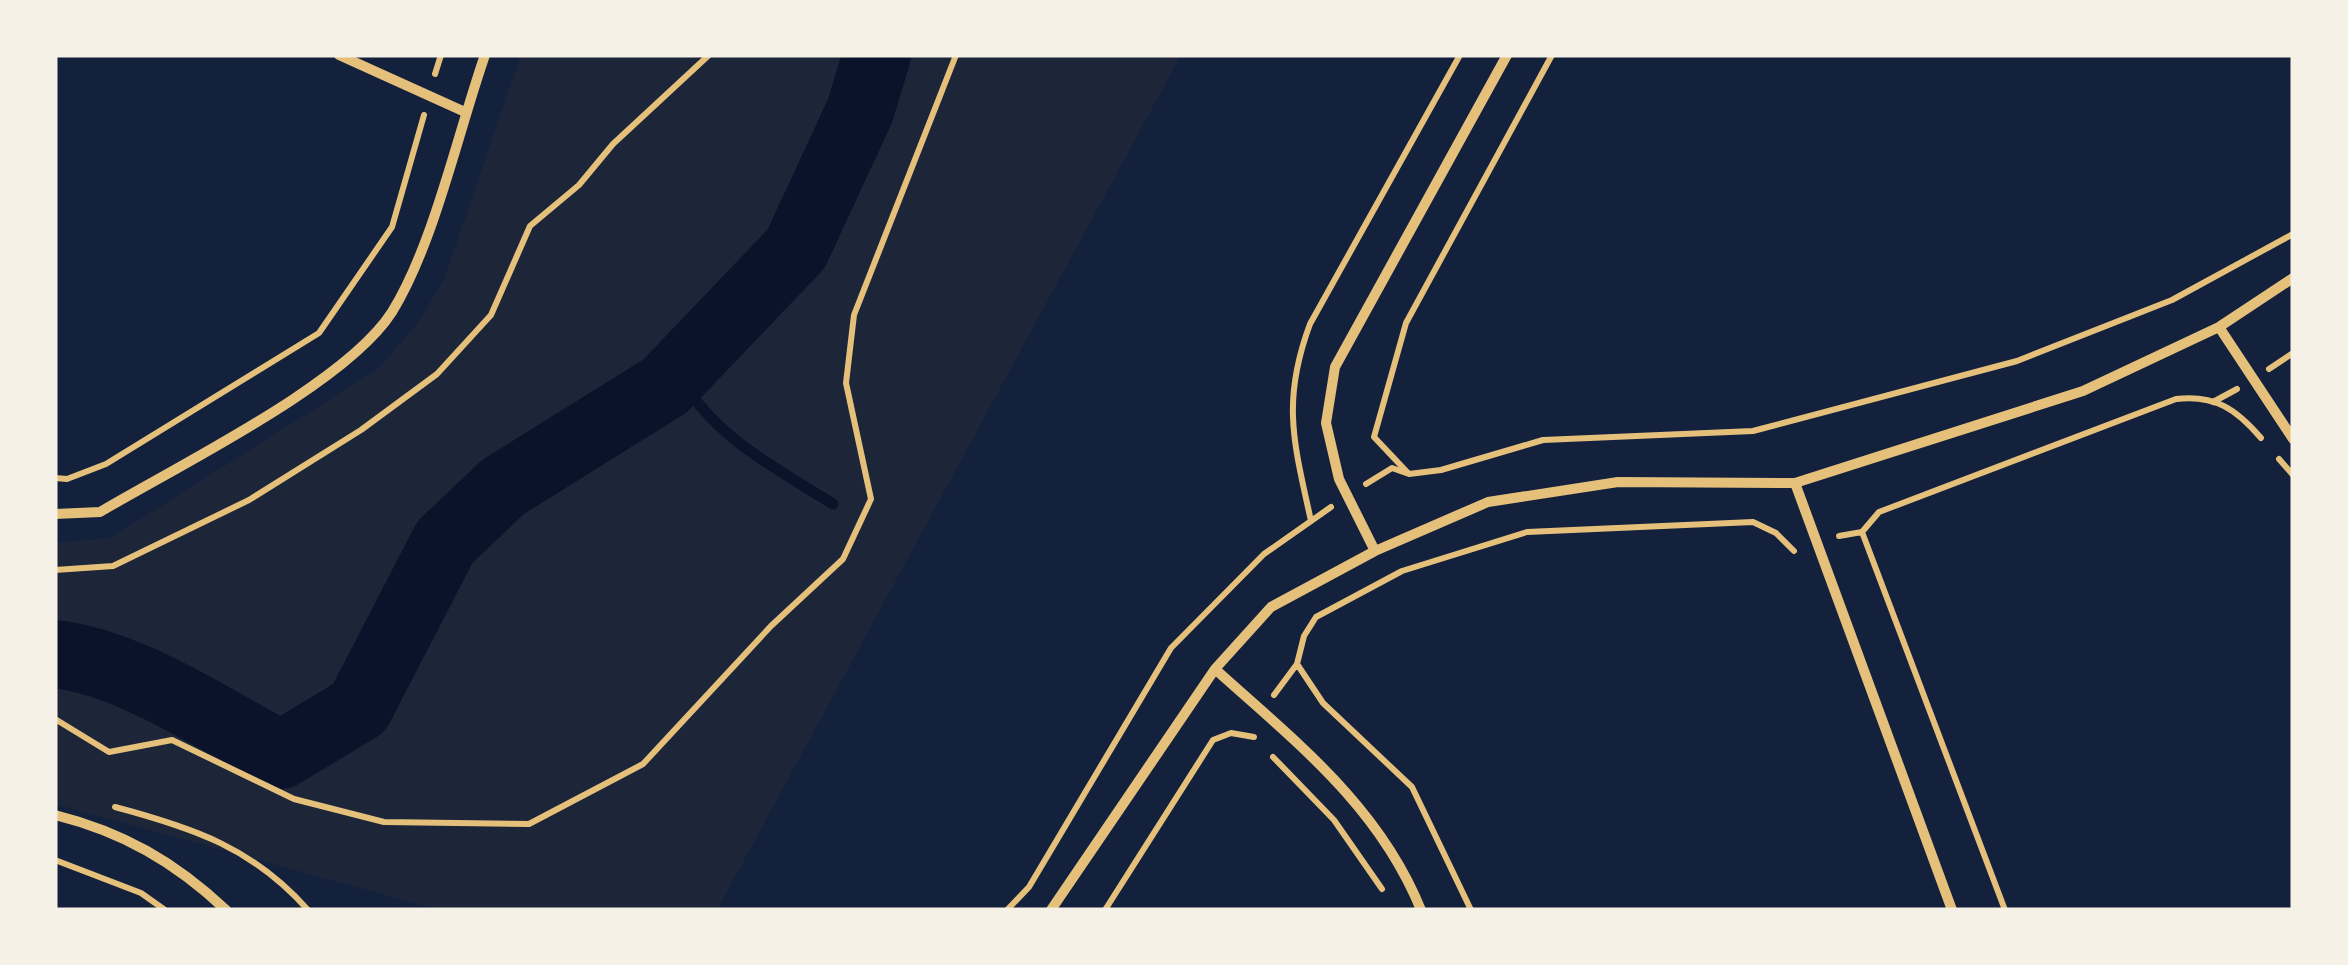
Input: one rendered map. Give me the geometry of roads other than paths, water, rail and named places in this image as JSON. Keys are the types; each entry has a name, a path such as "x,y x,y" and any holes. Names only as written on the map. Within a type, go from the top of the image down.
{"street":[{"path":"338,55 465,112"},
{"path":"55,514 100,512 340,369 391,312 424,237 485,55"},
{"path":"1375,551 1339,479 1326,423 1335,367 1506,55"},
{"path":"1051,910 1215,669 1271,607 1375,551 1488,502 1618,482 1795,483 2083,392 2219,327 2293,278"},
{"path":"2219,327 2293,439"},
{"path":"1795,483 1952,910"},
{"path":"1215,669 1344,785 1412,886 1421,910"},
{"path":"55,815 92,824 184,870 226,910"}],"waterway":[{"path":"55,654 83,659 142,680 281,755 359,708 445,542 503,487 665,386 796,249 860,111 877,55"},
{"path":"677,373 708,415 727,433 833,504"}]}
